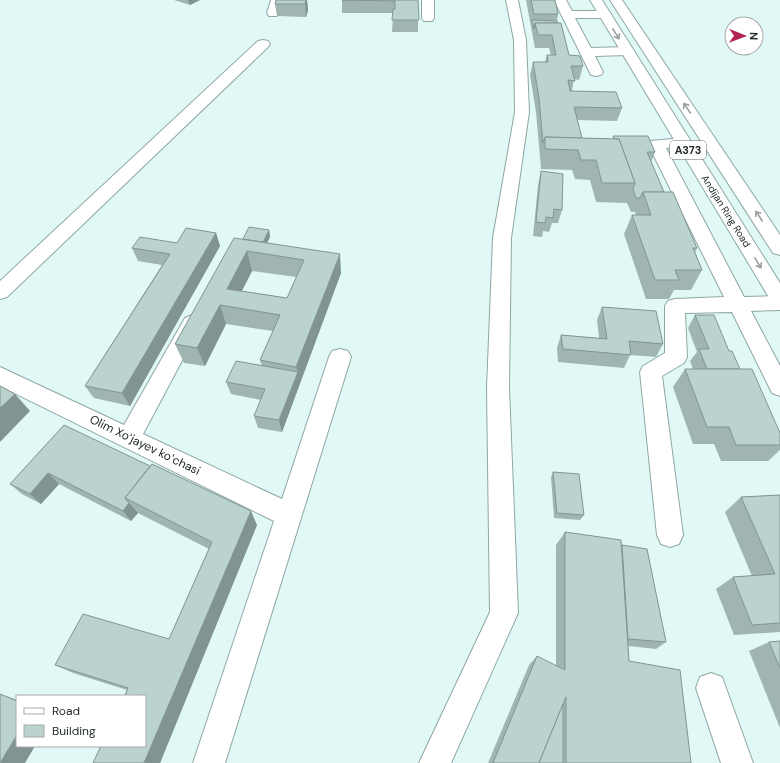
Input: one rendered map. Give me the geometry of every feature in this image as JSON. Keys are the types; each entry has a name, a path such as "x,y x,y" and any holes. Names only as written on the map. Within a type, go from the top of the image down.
{"main road":[{"path":"272,13 277,0"},
{"path":"428,0 428,18"},
{"path":"435,763 504,613 498,388 502,238 522,112 520,40 512,0"},
{"path":"560,0 596,72"},
{"name":"Andijan Ring Road","path":"596,0 780,299"},
{"name":"Andijan Ring Road","path":"616,0 780,249"},
{"path":"568,15 604,14"},
{"path":"0,292 263,44"},
{"path":"586,52 627,52"},
{"path":"684,143 656,144 780,387"},
{"path":"670,535 651,372 676,357 675,306 780,303"},
{"path":"129,438 202,306"},
{"path":"209,763 340,357"},
{"name":"Olim Xoʻjayev koʻchasi","path":"0,376 289,514"},
{"path":"711,688 737,763"}],"building":[{"path":"276,0 306,0 305,4 275,4"},
{"path":"342,0 418,0 419,20 392,20 393,9 395,9 395,1"},
{"path":"531,0 555,0 558,14 534,14"},
{"path":"532,20 557,21 558,23 535,23 534,29"},
{"path":"535,23 561,23 569,55 580,56 583,66 571,66 575,81 568,80 570,91 616,92 622,108 574,107 582,138 545,137 543,143 539,98 533,62 548,62 547,55 556,55 552,35 538,35"},
{"path":"613,136 648,136 655,152 647,152 664,192 643,192 640,198 636,198 633,189 635,183 619,139 614,139"},
{"path":"545,137 619,139 635,183 602,183 596,160 581,160 578,150 545,149"},
{"path":"541,171 563,174 562,210 554,209 553,218 546,217 545,223 536,222"},
{"path":"643,192 673,192 697,248 693,248 702,270 675,270 679,280 655,280 632,215 651,215"},
{"path":"249,227 269,230 263,242 243,239"},
{"path":"186,228 216,233 122,393 85,386 170,254 132,248 140,237 177,243"},
{"path":"234,238 340,254 296,367 260,360 280,315 220,305 197,348 175,344","holes":["247,251 304,260 287,298 227,289"]},
{"path":"602,307 656,311 663,344 629,341 631,355 563,349 561,335 607,339"},
{"path":"695,315 714,315 729,351 732,351 740,369 707,369 699,349 709,349"},
{"path":"236,361 298,372 279,420 254,416 265,389 226,382"},
{"path":"685,369 752,369 780,433 780,445 736,445 729,427 707,427"},
{"path":"0,386 15,394 0,408"},
{"path":"64,425 150,466 125,498 129,503 123,511 48,473 30,494 10,484"},
{"path":"152,464 251,511 144,763 93,763 101,747 146,747 146,695 125,695 128,688 55,665 83,614 169,639 212,542 125,498"},
{"path":"553,472 579,474 584,515 557,513"},
{"path":"780,495 780,623 752,625 733,577 775,574 741,497"},
{"path":"565,532 621,540 629,661 680,670 691,763 566,763 566,697 539,763 493,763 537,656 565,670"},
{"path":"622,545 647,549 666,642 628,639"},
{"path":"780,641 780,668 769,642"},
{"path":"0,694 16,701 16,737 0,763"},
{"path":"563,704 563,763 539,763"}]}
